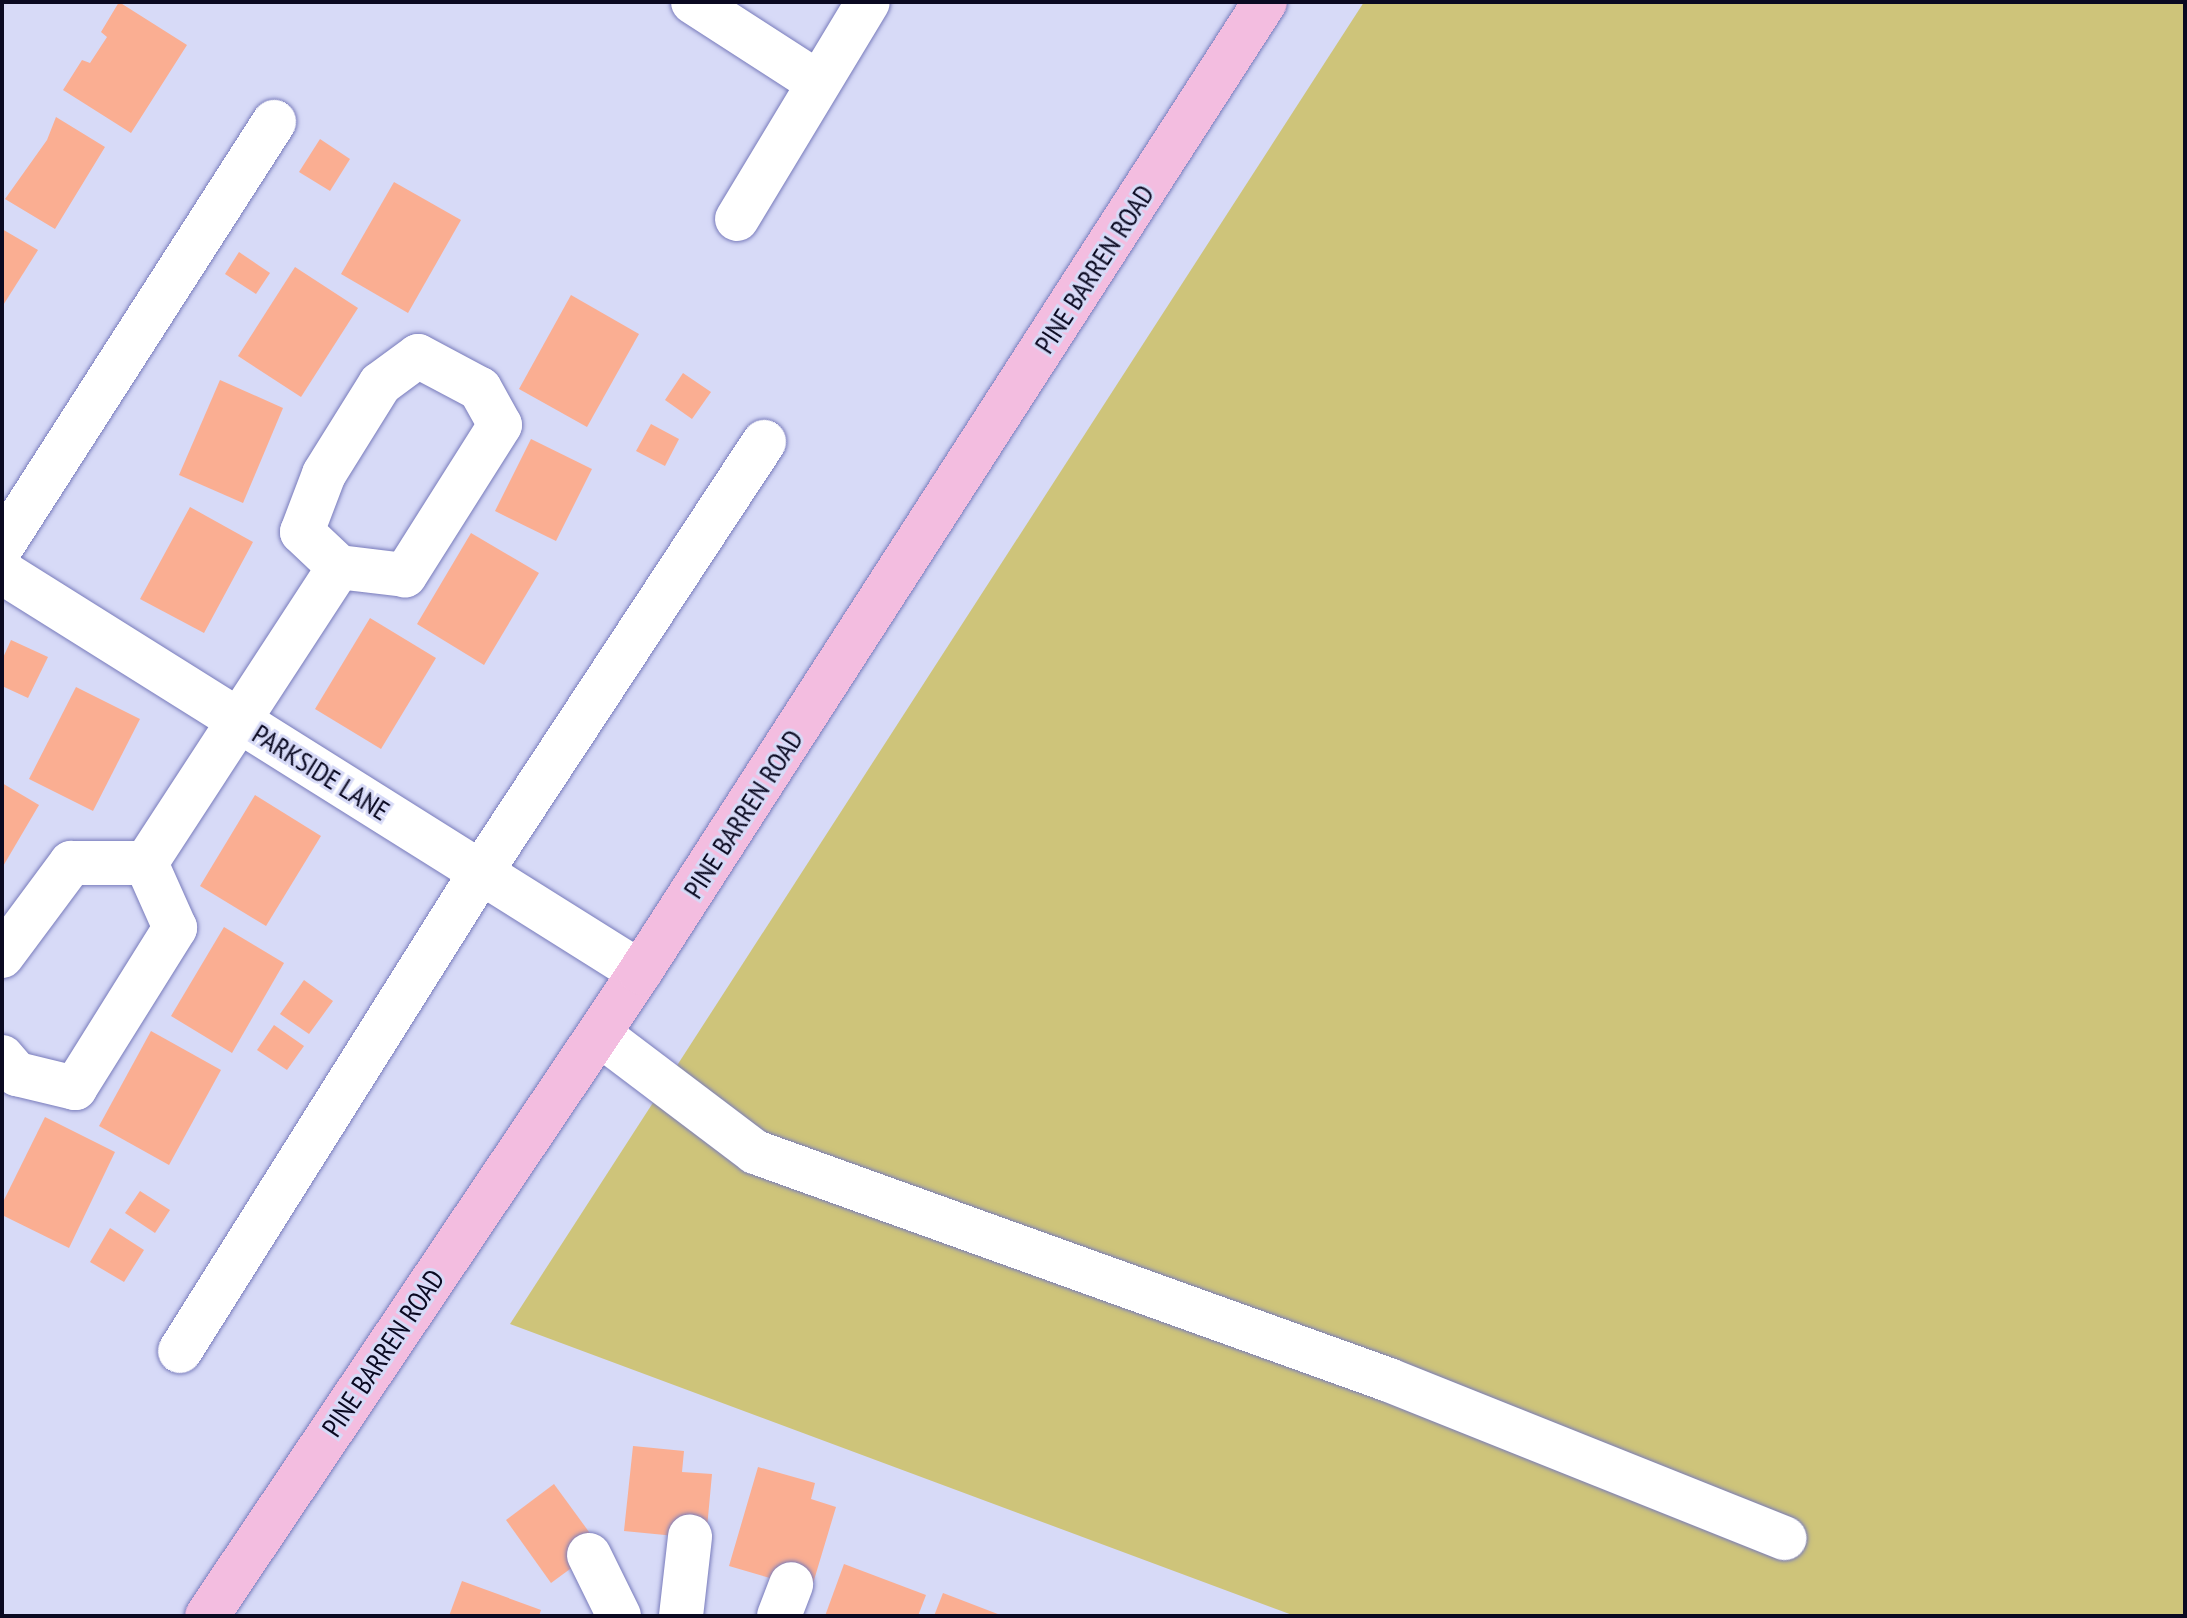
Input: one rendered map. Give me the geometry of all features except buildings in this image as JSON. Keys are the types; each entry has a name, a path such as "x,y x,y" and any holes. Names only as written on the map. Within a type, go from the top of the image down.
{"main road":[{"name":"PINE BARREN ROAD","path":"207,1616 640,972 1265,2"}],"street":[{"path":"693,2 817,82"},
{"path":"737,219 868,2"},
{"path":"2,546 274,122"},
{"path":"418,356 480,389 500,425 405,575 339,567 302,532 324,474 380,384 418,356"},
{"path":"180,1351 481,872 764,442"},
{"path":"146,863 339,567"},
{"name":"PARKSIDE LANE","path":"2,572 640,972"},
{"path":"2,956 71,863 146,863"},
{"path":"2,1057 17,1074 75,1088 175,928 146,863"},
{"path":"599,1034 755,1152 1389,1380 1785,1538"},
{"path":"681,1616 690,1537"},
{"path":"589,1555 619,1616"}],"shaded area":[{"path":"1364,2 2185,2 2185,1616 1295,1616 510,1324"}]}
